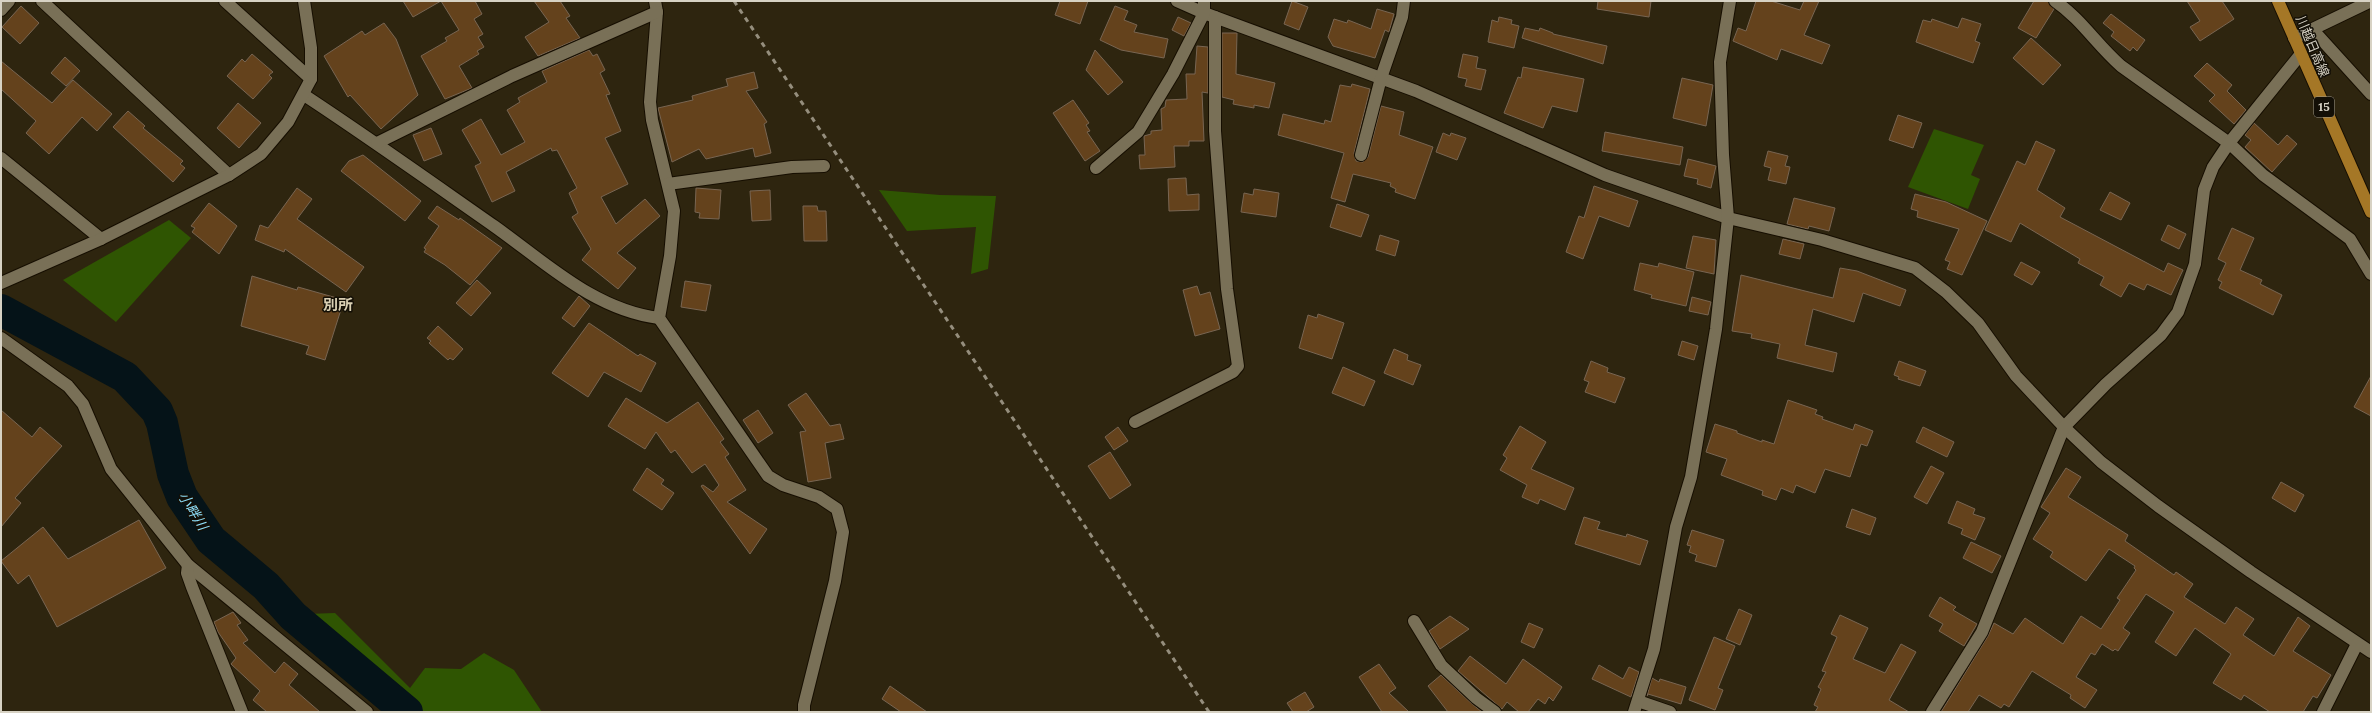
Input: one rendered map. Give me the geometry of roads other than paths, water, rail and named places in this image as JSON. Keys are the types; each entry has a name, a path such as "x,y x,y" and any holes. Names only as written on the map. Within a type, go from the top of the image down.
{"main road":[{"name":"川越日高線","path":"2278,1 2300,54 2371,212"}],"street":[{"path":"1,10 9,1"},
{"path":"42,1 229,175"},
{"path":"225,1 311,79"},
{"path":"1,283 101,239 229,175 261,154 288,122 304,95 311,79 311,48 304,1"},
{"path":"1177,1 1209,15 1416,91 1605,174 1728,218 1822,240 1915,268 1946,292 1978,324 2016,376 2064,427 2101,462 2158,506 2357,644 2371,652"},
{"path":"1135,422 1233,372 1238,366 1227,289 1215,131 1209,15 1204,1"},
{"path":"1361,155 1381,78 1402,17 1404,1"},
{"path":"1670,712 1636,707 1654,649 1676,527 1691,477 1716,329 1728,218 1723,155 1720,62 1730,1"},
{"path":"2055,1 2080,21 2120,66 2229,143 2263,175 2350,239 2371,274"},
{"path":"2294,38 2371,1"},
{"path":"377,143 656,6 650,102 652,120 674,211 673,228 659,318"},
{"path":"1096,168 1138,132 1209,15"},
{"path":"2313,30 2371,94"},
{"path":"1932,712 1982,632 2064,427 2106,384 2161,335 2178,312 2195,264 2204,190 2213,167 2229,143 2300,54"},
{"path":"304,95 377,143 520,244 566,280 612,305 659,318 768,476 783,486 819,497 837,509 843,532 835,581 804,705 804,712"},
{"path":"1,158 101,239"},
{"path":"668,184 792,167 824,166"},
{"path":"1,338 68,386 83,404 111,469 188,565 367,712"},
{"path":"188,565 187,573 192,587 242,712"},
{"path":"1414,621 1441,665 1476,698 1495,712"},
{"path":"2323,712 2357,644"}],"waterway":[{"name":"小畔川","path":"1,310 125,377 157,411 162,423 173,474 182,497 211,540 266,586 293,616 407,712"}],"railway":[{"path":"734,1 1209,712"}],"district":[{"name":"別所","path":"338,305"}]}
